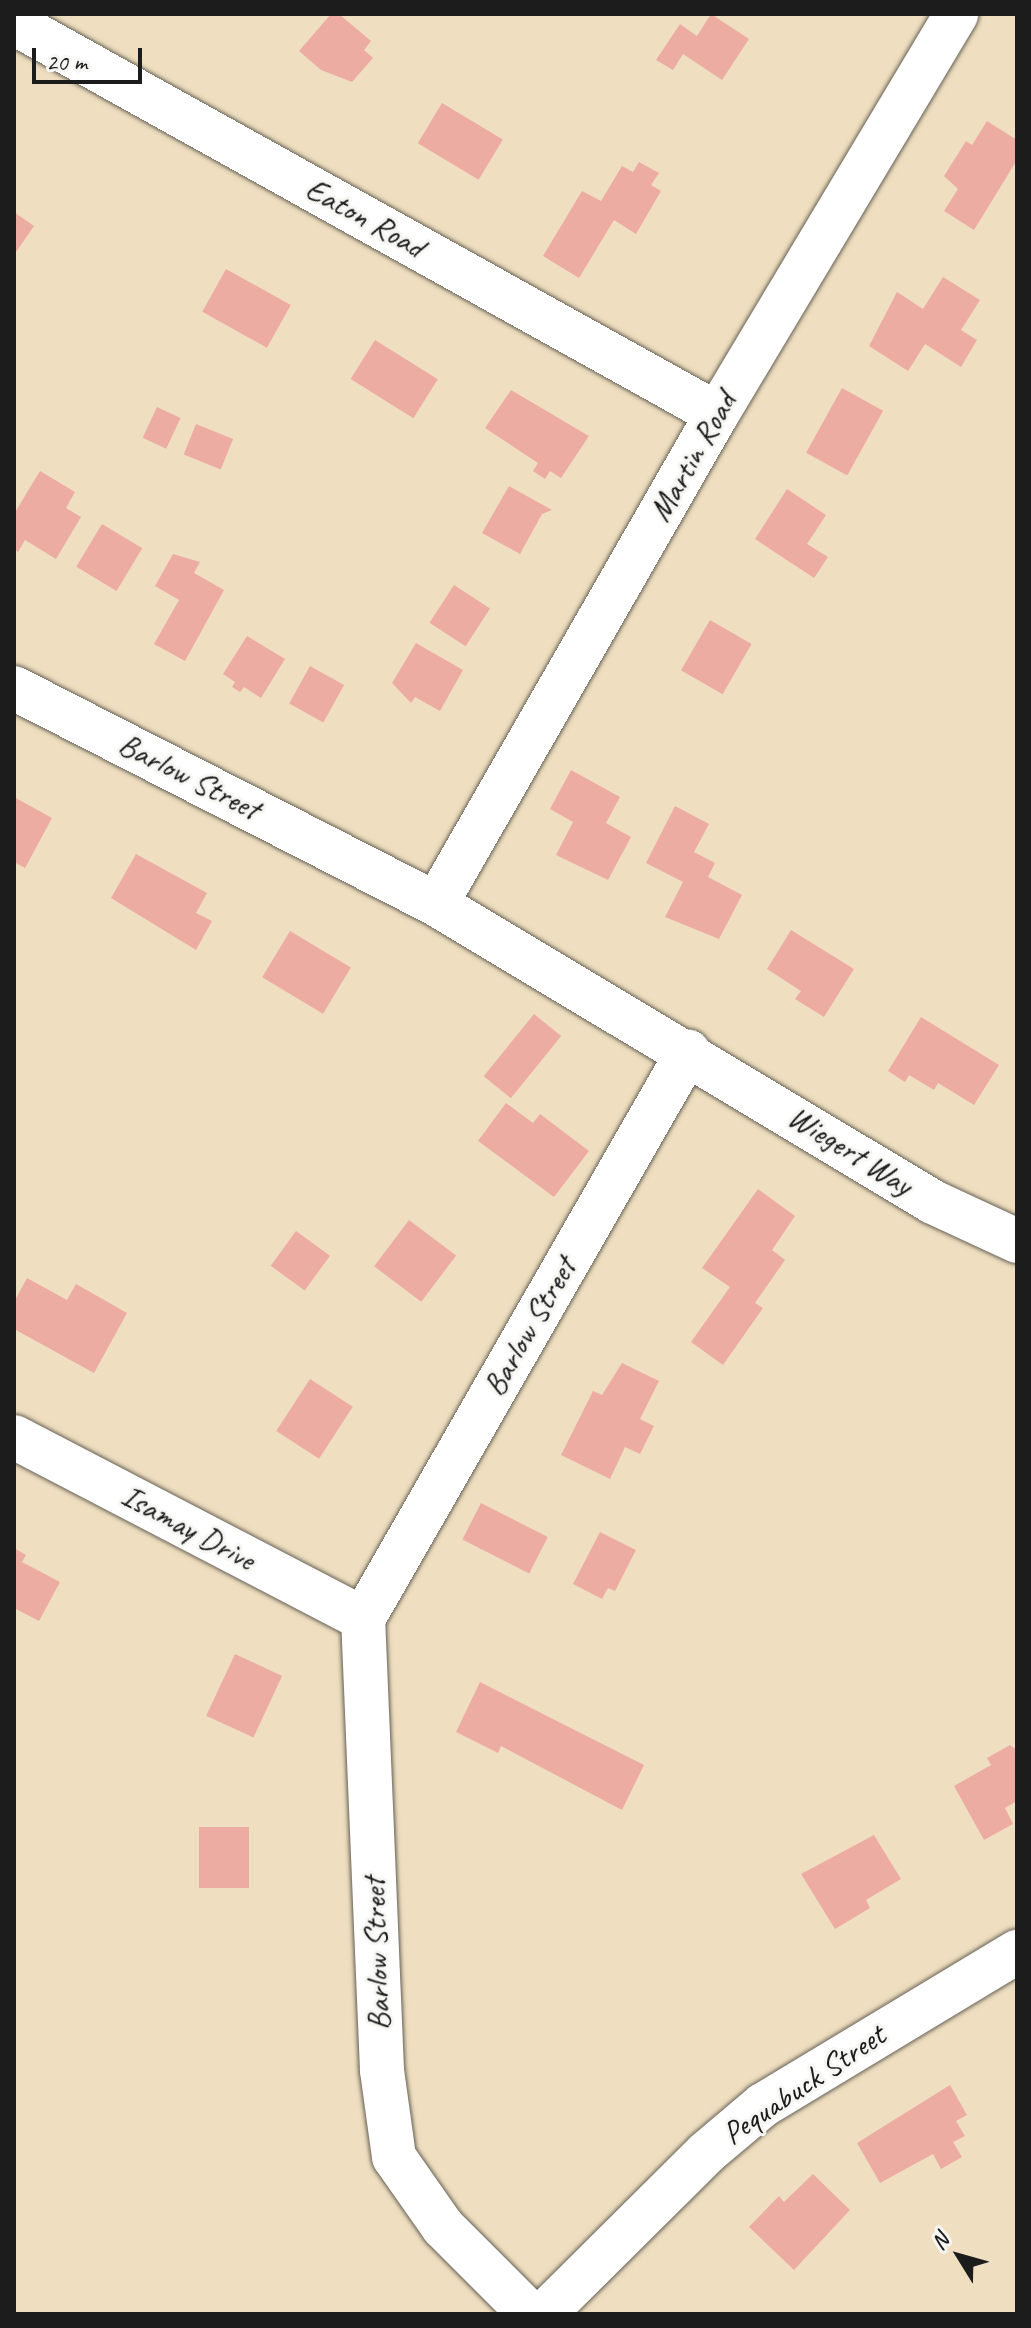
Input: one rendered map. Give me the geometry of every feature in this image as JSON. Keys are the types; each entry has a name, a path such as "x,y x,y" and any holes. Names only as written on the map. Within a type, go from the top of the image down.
{"street":[{"name":"Martin Road","path":"436,904 717,414 956,14"},
{"name":"Eaton Road","path":"14,23 717,414"},
{"name":"Barlow Street","path":"14,688 436,904 688,1052 363,1619 382,2070 394,2157 443,2227 530,2314"},
{"name":"Wiegert Way","path":"688,1052 933,1202 1017,1241"},
{"name":"Isamay Drive","path":"14,1437 363,1619"},
{"name":"Pequabuck Street","path":"544,2314 706,2153 763,2105 1017,1952"}],"building":[{"path":"331,14 339,14 371,41 364,50 373,58 352,82 321,70 299,51"},
{"path":"711,14 749,39 722,80 683,54 673,70 656,60 680,24 697,36"},
{"path":"442,103 503,140 479,180 418,143"},
{"path":"987,121 1017,140 1017,160 974,230 944,211 958,189 944,176 966,141 972,145"},
{"path":"639,162 659,173 651,185 661,191 636,234 614,220 579,278 543,256 582,191 601,201 622,166 633,172"},
{"path":"14,212 34,226 14,255"},
{"path":"226,269 291,305 267,348 202,312"},
{"path":"943,277 980,300 961,330 977,340 961,367 925,344 908,371 869,346 897,292 923,309"},
{"path":"375,340 438,379 413,418 351,379"},
{"path":"842,388 883,411 847,476 806,453"},
{"path":"511,390 589,436 561,478 550,471 545,479 533,471 538,463 485,428"},
{"path":"157,407 181,418 166,449 143,438"},
{"path":"196,424 233,439 221,470 184,455"},
{"path":"40,471 75,492 66,508 81,517 56,559 25,540 18,552 14,549 14,514"},
{"path":"509,486 552,510 542,514 520,554 482,533"},
{"path":"787,489 826,515 807,544 828,557 814,578 755,539"},
{"path":"102,524 142,548 117,591 76,567"},
{"path":"173,554 200,562 194,573 224,590 185,661 154,644 179,600 155,586"},
{"path":"454,585 490,608 466,646 429,623"},
{"path":"710,620 752,644 723,694 681,670"},
{"path":"247,636 285,659 261,698 244,687 240,692 232,687 235,682 223,674"},
{"path":"416,643 463,670 440,711 415,697 411,703 392,683"},
{"path":"310,666 344,685 323,723 289,704"},
{"path":"571,770 620,797 606,823 631,837 608,880 556,855 573,822 550,809"},
{"path":"14,797 52,818 25,868 14,862"},
{"path":"675,806 709,824 694,852 715,863 708,877 742,895 719,939 665,917 683,882 646,863"},
{"path":"136,854 207,893 196,913 212,921 196,950 111,898"},
{"path":"791,930 854,969 824,1017 795,999 801,991 767,969"},
{"path":"290,931 351,968 323,1014 262,977"},
{"path":"534,1014 561,1036 511,1098 484,1076"},
{"path":"921,1017 999,1065 974,1105 938,1083 934,1090 909,1075 905,1082 888,1071"},
{"path":"506,1103 533,1123 540,1114 589,1151 554,1197 478,1141"},
{"path":"758,1189 795,1216 772,1250 785,1260 755,1303 763,1308 723,1365 691,1342 730,1287 702,1268"},
{"path":"409,1220 456,1256 421,1302 374,1266"},
{"path":"296,1231 330,1256 305,1290 271,1266"},
{"path":"27,1278 67,1300 76,1284 127,1313 94,1373 14,1329 14,1302"},
{"path":"622,1363 659,1381 640,1419 654,1426 640,1454 625,1447 610,1479 561,1455 593,1391 602,1395"},
{"path":"310,1379 353,1407 319,1459 276,1431"},
{"path":"481,1503 548,1537 529,1574 462,1540"},
{"path":"600,1532 636,1550 615,1591 608,1588 602,1599 573,1584"},
{"path":"14,1548 26,1555 22,1562 60,1582 39,1621 14,1608"},
{"path":"235,1654 282,1676 253,1738 206,1716"},
{"path":"480,1682 644,1765 622,1810 501,1746 498,1753 456,1732"},
{"path":"1010,1745 1017,1750 1017,1801 1005,1808 1013,1824 984,1840 954,1786 991,1765 987,1758"},
{"path":"199,1827 249,1827 249,1888 199,1888"},
{"path":"874,1835 901,1879 866,1900 870,1908 835,1929 801,1874"},
{"path":"950,2085 967,2115 956,2121 965,2136 953,2142 962,2157 941,2169 933,2154 880,2183 857,2143"},
{"path":"813,2174 850,2210 794,2270 749,2227 779,2196 784,2202"}]}
